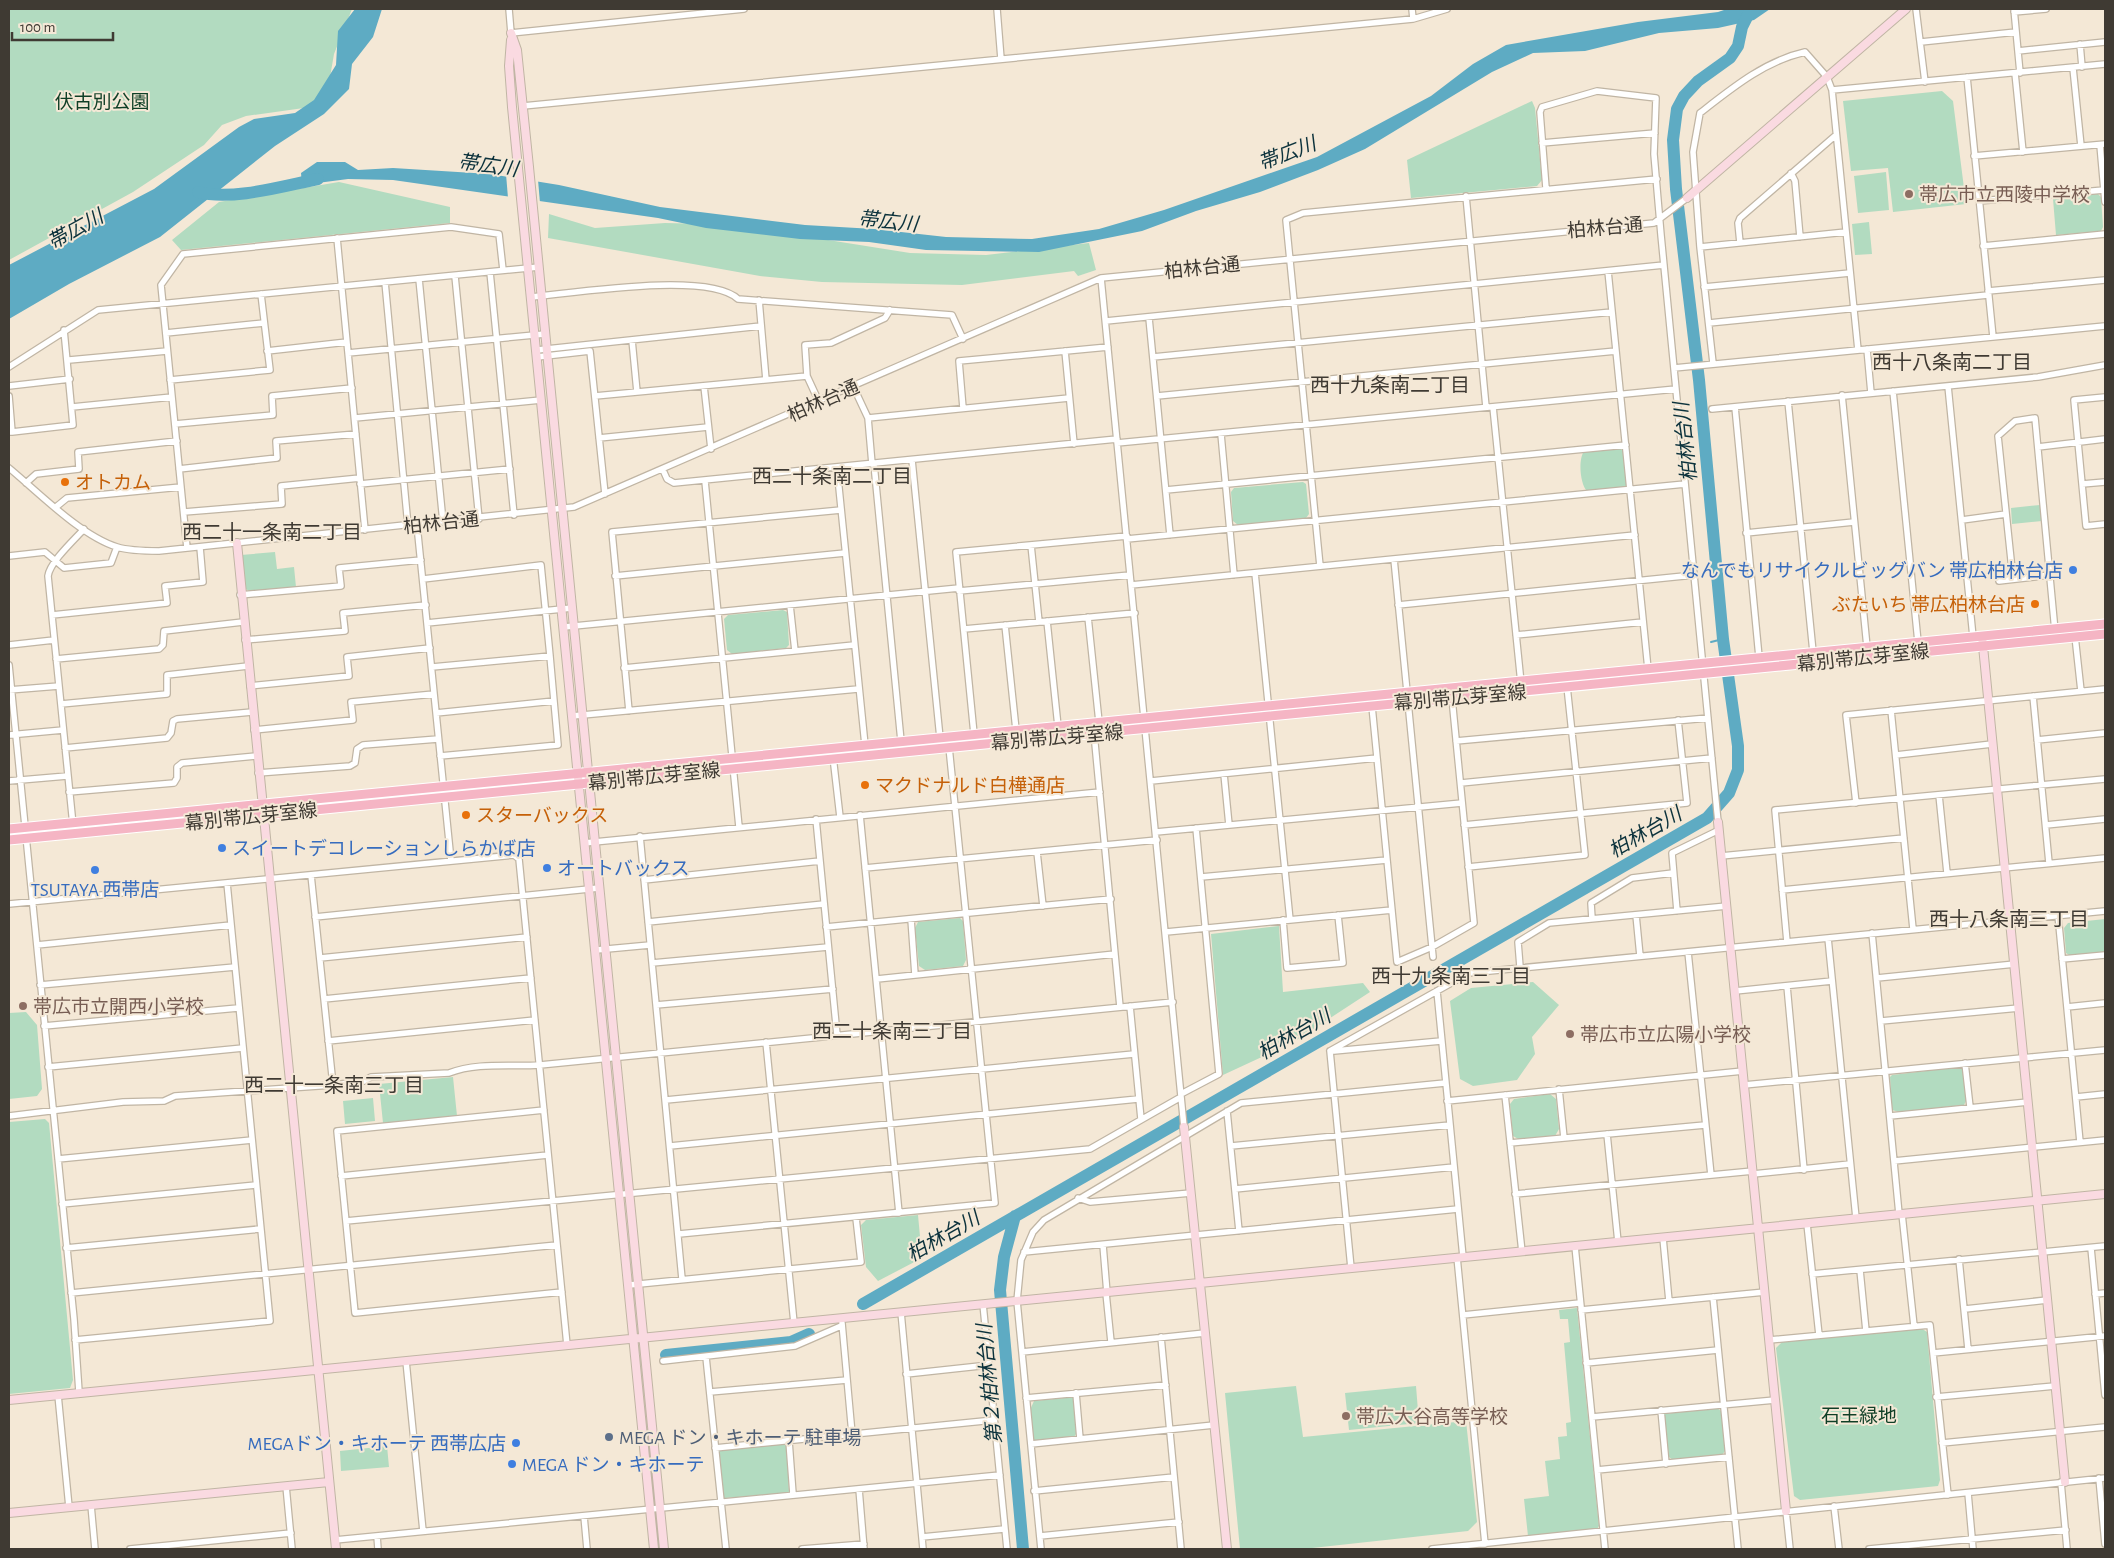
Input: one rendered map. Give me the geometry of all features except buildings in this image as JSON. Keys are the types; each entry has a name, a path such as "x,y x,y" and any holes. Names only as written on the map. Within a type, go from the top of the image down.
{"main road":[{"name":"幕別帯広芽室線","path":"9,840 444,796 578,779 588,773 832,748 865,750 949,747 1268,716 1372,700 1407,692 1648,668 1733,670 1868,657 1973,637 1983,641 2055,629 2105,624"},
{"name":"幕別帯広芽室線","path":"9,829 443,786 578,779 589,783 833,758 901,741 1267,706 1372,700 1408,702 1649,679 1708,668 1732,660 1866,647 1918,647 1983,641 2056,639 2105,634"}],"street":[{"path":"509,9 511,32 509,66 517,165 532,297 654,1549"},
{"path":"511,32 744,9"},
{"path":"997,9 1001,59"},
{"path":"1412,9 1413,19"},
{"path":"512,107 1413,19 1447,9"},
{"name":"柏林台通","path":"9,468 96,538 117,547 148,551 563,510 663,470 1101,278 1660,220 1906,9"},
{"path":"1916,9 1925,82"},
{"path":"2023,152 2014,10 2046,9"},
{"path":"511,32 517,50 523,106 664,1549"},
{"path":"1921,42 2016,32"},
{"path":"2018,51 2105,42"},
{"path":"2080,44 2082,67"},
{"path":"1713,364 1700,247 1693,152 1700,113 1739,83 1782,57 1805,52 1827,77 1832,90 1858,350"},
{"path":"1832,90 2105,64"},
{"path":"2073,68 2081,146"},
{"path":"1967,78 1993,337"},
{"path":"1546,188 1540,112 1542,107 1597,91 1656,98 1654,133 1664,265 1694,575 1708,668 1708,718 1790,1549"},
{"path":"1542,143 1654,133"},
{"path":"1740,243 1738,222 1740,218 1836,135"},
{"path":"1974,156 2103,144 2105,202"},
{"path":"1791,173 1795,182 1800,237"},
{"path":"1320,566 1286,220 1303,213 1546,188 1657,179"},
{"path":"1979,201 2104,190"},
{"path":"1466,196 1486,408"},
{"path":"187,548 161,285 183,254 451,227 498,234 503,270"},
{"path":"1700,247 1846,232"},
{"path":"1983,246 2105,234"},
{"path":"337,238 365,530"},
{"path":"1106,322 1664,265"},
{"path":"9,367 98,310 539,267"},
{"path":"1608,271 1649,679"},
{"path":"490,272 514,515"},
{"path":"1704,287 1850,273"},
{"path":"455,276 479,519"},
{"path":"1101,278 1227,1549"},
{"path":"419,280 443,522"},
{"path":"1709,323 1853,309 2105,280"},
{"path":"384,282 408,526"},
{"path":"532,297 667,283 730,291 738,299 952,315 962,339"},
{"path":"170,380 270,370 261,294"},
{"path":"759,300 766,380"},
{"path":"819,402 807,376 805,345 831,343 885,318 890,310"},
{"path":"1153,357 1612,312"},
{"path":"1149,318 1170,535"},
{"path":"166,333 264,323"},
{"path":"537,353 760,326"},
{"path":"1674,368 2105,326"},
{"path":"9,396 10,432 73,425 69,360 64,330"},
{"path":"348,353 545,334"},
{"path":"632,340 637,392"},
{"path":"267,351 347,342"},
{"path":"963,408 959,361 1108,346"},
{"path":"1867,349 1871,393"},
{"path":"69,360 167,351"},
{"path":"547,352 590,351 605,494"},
{"path":"1065,351 1074,444"},
{"path":"1157,396 1616,351"},
{"path":"1712,409 2038,377 2105,365"},
{"path":"596,396 807,376"},
{"path":"9,386 70,379"},
{"path":"704,386 711,449"},
{"path":"853,386 868,418 901,741"},
{"path":"1948,386 1973,637"},
{"path":"175,424 273,415 272,396 352,388"},
{"path":"663,470 667,479 674,483 704,481 1074,444 1220,434 1676,389"},
{"path":"1893,391 1918,647"},
{"path":"1842,395 1868,657"},
{"path":"72,407 172,397"},
{"path":"2105,397 2074,400 2086,526 2105,524"},
{"path":"868,418 1069,398"},
{"path":"355,418 541,400"},
{"path":"1788,401 1814,662"},
{"path":"1493,406 1522,691"},
{"path":"1735,407 1759,657"},
{"path":"2013,579 1998,436 2015,421 2035,418 2056,639"},
{"path":"599,438 708,427"},
{"path":"180,469 277,458 276,440 356,434"},
{"path":"1220,434 1234,575"},
{"path":"2038,447 2105,439"},
{"path":"26,482 36,474 79,469 78,452 177,441"},
{"path":"1166,490 1626,446"},
{"path":"679,1234 994,1203 949,747 944,737 925,591 912,460"},
{"path":"838,468 865,750"},
{"path":"184,512 282,504 281,486 404,480 510,469"},
{"path":"704,481 739,827"},
{"path":"2082,484 2105,482"},
{"path":"974,734 956,552 1229,530 1685,484"},
{"path":"56,507 67,498 181,487"},
{"path":"629,711 612,532 841,510"},
{"path":"1962,520 2006,514"},
{"path":"1746,533 1854,522"},
{"path":"418,525 451,861"},
{"path":"73,834 48,576 55,562 84,529"},
{"path":"1131,585 1635,535"},
{"path":"237,543 240,595 336,1549"},
{"path":"1031,545 1039,622"},
{"path":"9,556 45,552 64,568 111,563 117,547"},
{"path":"52,615 166,603 165,586 203,582 200,547"},
{"path":"615,576 845,553"},
{"path":"1394,559 1433,957"},
{"path":"240,595 341,586 339,568 421,560"},
{"path":"423,578 541,566 546,611 558,745 440,756"},
{"path":"1255,573 1290,920"},
{"path":"564,627 887,594 1035,584 1130,575"},
{"path":"1398,605 1694,575"},
{"path":"1998,580 2050,575"},
{"path":"245,640 344,631 343,613 426,605"},
{"path":"790,605 795,651"},
{"path":"427,623 572,608"},
{"path":"964,629 1135,613"},
{"path":"1088,617 1099,722 1094,733 1120,1007"},
{"path":"1048,621 1059,736"},
{"path":"56,659 159,649 163,645 164,631 243,622"},
{"path":"1516,635 1643,622"},
{"path":"1005,625 1016,730"},
{"path":"2074,627 2081,691"},
{"path":"9,645 54,640"},
{"path":"1983,641 2060,1432 2067,1549"},
{"path":"624,668 854,645"},
{"path":"250,686 349,676 347,657 430,648"},
{"path":"432,667 550,656"},
{"path":"9,665 12,735 20,780 37,945 79,1392"},
{"path":"61,704 167,694 167,675 248,666"},
{"path":"1468,867 1584,854 1573,730 1566,677"},
{"path":"10,690 59,686"},
{"path":"1372,700 1398,962 1432,947 1474,923 1451,688"},
{"path":"572,716 858,689"},
{"path":"1856,803 1846,715 2105,689"},
{"path":"254,730 353,720 351,702 434,694"},
{"path":"2033,696 2049,863"},
{"path":"436,713 554,701"},
{"path":"1891,710 1913,929"},
{"path":"65,748 167,738 171,733 173,722 177,719 252,712"},
{"path":"1456,741 1708,718"},
{"path":"1464,825 1687,803 1678,720"},
{"path":"12,735 63,730"},
{"path":"2037,740 2105,733"},
{"path":"258,773 350,766 355,763 357,749 362,745 438,739"},
{"path":"1896,754 1992,744"},
{"path":"832,748 840,817"},
{"path":"69,792 174,783 177,778 177,768 182,763 257,756"},
{"path":"1151,781 1274,770 1377,758"},
{"path":"1460,783 1712,758"},
{"path":"1224,774 1229,825"},
{"path":"9,781 67,776"},
{"path":"1787,942 1774,810 2105,779"},
{"path":"584,843 1100,792"},
{"path":"1939,795 1947,873"},
{"path":"1156,832 1462,803"},
{"path":"860,815 899,1213"},
{"path":"816,819 837,1035"},
{"path":"2046,825 2105,819"},
{"path":"1677,911 1672,853 1719,826"},
{"path":"346,1221 1090,1149 1219,1074 1196,828"},
{"path":"640,836 682,1279"},
{"path":"1721,856 1904,838"},
{"path":"865,868 1157,840"},
{"path":"1038,852 1043,906"},
{"path":"9,904 514,855 519,859 567,1345"},
{"path":"1782,890 2105,858"},
{"path":"1201,878 1387,860"},
{"path":"644,880 820,862"},
{"path":"1592,919 1591,903 1632,878 1673,873"},
{"path":"311,875 333,1085"},
{"path":"75,1340 270,1321 227,883"},
{"path":"316,917 600,888"},
{"path":"826,927 1110,899"},
{"path":"648,922 824,904"},
{"path":"1520,967 1518,942 1549,923 1727,906"},
{"path":"1166,932 1392,910"},
{"path":"1330,1051 1469,973 2105,911"},
{"path":"1283,920 1287,968 1343,963 1338,915"},
{"path":"1636,915 1640,956"},
{"path":"2058,915 2080,1142"},
{"path":"910,919 916,975"},
{"path":"37,945 231,925"},
{"path":"1872,933 1894,1161 1914,1326"},
{"path":"320,958 527,937"},
{"path":"1828,938 1856,1218"},
{"path":"596,950 650,945"},
{"path":"652,963 828,947"},
{"path":"1688,952 1711,1175"},
{"path":"876,979 1115,954"},
{"path":"2062,959 2105,955"},
{"path":"1877,978 2015,964"},
{"path":"40,985 235,967"},
{"path":"324,999 531,978"},
{"path":"1735,991 1832,981"},
{"path":"1787,986 1794,1080 1804,1170"},
{"path":"656,1005 833,988"},
{"path":"1437,991 1458,1209 1463,1315 1485,1544"},
{"path":"9,1116 123,1102 164,1101 175,1096 333,1085 364,1081 371,1077 449,1073 460,1069 495,1065 508,1067 1173,1002"},
{"path":"2067,1007 2105,1003"},
{"path":"1130,1006 1141,1119"},
{"path":"44,1026 238,1008"},
{"path":"1881,1021 2019,1008"},
{"path":"328,1041 535,1020"},
{"path":"1330,1051 1441,1041"},
{"path":"766,1042 794,1323"},
{"path":"48,1066 243,1048"},
{"path":"1744,1085 2105,1050"},
{"path":"1330,1051 1351,1268"},
{"path":"666,1100 1134,1054"},
{"path":"1965,1063 1970,1107"},
{"path":"1447,1101 1742,1072"},
{"path":"1041,1549 1017,1301 1021,1260 1033,1232 1044,1220 1078,1198 1241,1103 1445,1083"},
{"path":"1559,1089 1564,1138"},
{"path":"2076,1097 2105,1094"},
{"path":"1504,1095 1522,1252"},
{"path":"670,1146 1138,1099"},
{"path":"1890,1116 2028,1102"},
{"path":"544,1110 337,1131 341,1176 355,1313 562,1292"},
{"path":"1228,1112 1239,1231"},
{"path":"1231,1146 1450,1125"},
{"path":"1510,1143 1705,1125"},
{"path":"1607,1134 1618,1242"},
{"path":"58,1159 252,1140"},
{"path":"1894,1161 2105,1140"},
{"path":"341,1176 548,1155"},
{"path":"1515,1194 1711,1175 1804,1170 1850,1164"},
{"path":"1235,1189 1454,1167"},
{"path":"62,1204 256,1185"},
{"path":"1078,1198 1090,1202 1191,1193"},
{"path":"9,1400 643,1337 794,1323 842,1322 901,1312 2105,1194"},
{"path":"1024,1252 1458,1209"},
{"path":"629,1285 861,1262 856,1218"},
{"path":"1807,1224 1819,1335"},
{"path":"66,1248 260,1229"},
{"path":"1663,1238 1670,1301"},
{"path":"71,1293 557,1245"},
{"path":"1103,1245 1110,1342"},
{"path":"1575,1246 1605,1549"},
{"path":"1812,1274 2105,1246"},
{"path":"2091,1248 2095,1294 2102,1336 2105,1395"},
{"path":"1959,1259 1968,1349"},
{"path":"1860,1270 1866,1331"},
{"path":"1581,1310 1765,1292"},
{"path":"2095,1294 2105,1293"},
{"path":"1713,1297 1738,1549"},
{"path":"1964,1309 2047,1300"},
{"path":"1463,1315 1580,1303"},
{"path":"983,1304 1006,1549"},
{"path":"901,1312 923,1549"},
{"path":"663,1361 800,1345 842,1322"},
{"path":"842,1322 852,1434"},
{"path":"1769,1340 1930,1324 1936,1397 1948,1495"},
{"path":"1022,1352 1205,1333"},
{"path":"1933,1353 2102,1336"},
{"path":"1161,1337 1181,1549"},
{"path":"1586,1362 1718,1350"},
{"path":"706,1357 726,1549"},
{"path":"406,1361 423,1531"},
{"path":"906,1374 988,1365"},
{"path":"710,1392 847,1380"},
{"path":"1026,1398 1166,1385"},
{"path":"1936,1397 2055,1386"},
{"path":"1076,1393 1080,1439"},
{"path":"58,1395 69,1507"},
{"path":"1592,1417 1775,1400"},
{"path":"1662,1410 1666,1464"},
{"path":"715,1448 994,1420"},
{"path":"1031,1444 1214,1425"},
{"path":"1942,1443 2105,1427"},
{"path":"789,1441 793,1494"},
{"path":"1597,1470 1729,1457"},
{"path":"335,1540 1000,1475"},
{"path":"1034,1491 1174,1477"},
{"path":"1432,1549 2102,1478 2105,1544"},
{"path":"9,1513 329,1482"},
{"path":"286,1486 292,1549"},
{"path":"802,1549 864,1546 859,1489"},
{"path":"1968,1492 1973,1549"},
{"path":"91,1505 95,1549"},
{"path":"1834,1506 1839,1549"},
{"path":"584,1516 587,1549"},
{"path":"1040,1536 1179,1522"},
{"path":"922,1537 1004,1529"},
{"path":"1869,1549 2066,1530"},
{"path":"130,1549 290,1533"},
{"path":"377,1536 378,1549"}],"green space":[{"name":"伏古別公園","path":"9,9 352,9 334,54 329,83 318,106 246,116 222,125 204,145 133,192 9,260"},
{"path":"1942,91 1953,101 1966,204 1893,212 1888,168 1851,171 1843,101"},
{"path":"1532,101 1535,108 1542,180 1537,186 1411,198 1407,160"},
{"path":"1886,172 1889,210 1858,213 1854,176"},
{"path":"339,182 450,207 450,223 181,250 172,240 219,202"},
{"path":"2098,194 2101,197 2103,227 2101,231 2056,235 2053,199"},
{"path":"549,214 595,228 665,223 708,224 784,233 910,253 986,255 1089,243 1096,270 1078,276 1074,271 962,285 822,282 760,276 548,238"},
{"path":"1869,222 1872,254 1855,255 1852,224"},
{"path":"1619,448 1624,451 1627,484 1625,487 1587,491 1581,472 1581,460 1584,451"},
{"path":"1303,482 1306,484 1309,514 1306,518 1238,525 1233,521 1231,492 1234,488"},
{"path":"2040,505 2042,521 2012,524 2011,508"},
{"path":"275,552 277,569 294,567 296,587 251,592 244,588 241,555"},
{"path":"783,610 787,612 789,645 786,648 732,654 727,650 724,619 728,615"},
{"path":"960,918 963,921 966,960 963,966 925,970 919,966 915,928 918,922"},
{"path":"2105,919 2105,953 2072,957 2066,953 2064,928 2068,923"},
{"path":"1279,926 1283,992 1363,983 1370,992 1292,1043 1223,1075 1211,934"},
{"path":"1533,982 1559,1005 1532,1037 1535,1054 1517,1080 1473,1086 1460,1079 1450,1001 1471,988"},
{"path":"26,1012 37,1025 42,1089 37,1096 9,1099 9,1013"},
{"path":"1959,1067 1963,1069 1966,1101 1964,1105 1899,1112 1892,1110 1890,1077 1892,1075"},
{"path":"453,1077 457,1116 383,1123 379,1084"},
{"path":"1550,1094 1556,1099 1559,1129 1555,1136 1520,1140 1513,1136 1510,1104 1514,1099"},
{"path":"373,1098 375,1121 345,1124 343,1101"},
{"path":"45,1119 49,1123 73,1380 70,1388 9,1394 9,1122"},
{"path":"918,1215 922,1258 878,1281 866,1267 861,1225 866,1220"},
{"path":"1577,1308 1599,1526 1597,1529 1528,1536 1524,1499 1549,1496 1545,1461 1560,1459 1558,1437 1567,1436 1566,1423 1571,1422 1564,1343 1570,1342 1568,1319 1560,1319 1559,1310"},
{"name":"石王緑地","path":"1921,1328 1927,1332 1940,1480 1938,1486 1800,1500 1794,1496 1776,1348 1782,1342"},
{"path":"1296,1386 1303,1437 1466,1421 1477,1522 1468,1531 1303,1549 1240,1549 1225,1393"},
{"path":"1416,1386 1419,1423 1349,1430 1345,1393"},
{"path":"1074,1397 1076,1434 1074,1437 1036,1441 1033,1438 1030,1410 1034,1401"},
{"path":"1717,1408 1721,1411 1725,1451 1722,1455 1673,1460 1669,1457 1664,1414"},
{"path":"787,1444 789,1493 723,1497 719,1450"},
{"path":"387,1446 389,1467 341,1471 340,1451"}],"water":[{"path":"355,9 382,9 373,37 352,64 349,89 324,114 275,146 160,237 69,284 9,319 9,265 154,189 239,127 254,119 295,113 314,100 336,65 338,31"},
{"path":"1727,9 1770,9 1754,20 1718,28 1659,33 1585,51 1533,53 1492,72 1365,149 1318,170 1260,192 1196,211 1142,231 1039,252 926,250 869,242 800,239 706,228 658,218 393,180 348,179 302,185 301,173 317,162 345,162 358,170 393,168 490,174 559,185 660,207 805,225 874,229 946,237 1032,239 1099,229 1164,210 1317,157 1431,96 1473,64 1506,45 1638,22 1718,12"}],"pier":[{"path":"506,174 538,180 540,203 508,198"}],"waterway":[{"name":"柏林台川","path":"863,1304 1707,818 1729,793 1738,770 1738,746 1723,639 1699,380 1676,189 1673,140 1677,109 1684,96 1698,81 1730,58 1738,46 1742,27 1748,15 1755,9"},
{"name":"帯広川","path":"198,192 226,195 242,194 318,179"},
{"path":"1711,642 1723,639"},
{"name":"第２柏林台川","path":"1015,1216 1004,1257 1000,1290 1023,1549"},
{"name":"柏林台川","path":"666,1355 791,1342 809,1334"}],"place":[{"name":"帯広市立西陵中学校","path":"1909,194"},
{"name":"オトカム","path":"65,482"},
{"name":"なんでもリサイクルビッグバン 帯広柏林台店","path":"2073,570"},
{"name":"ぶたいち 帯広柏林台店","path":"2035,604"},
{"name":"マクドナルド白樺通店","path":"865,785"},
{"name":"スターバックス","path":"466,815"},
{"name":"スイートデコレーションしらかば店","path":"222,848"},
{"name":"オートバックス","path":"547,868"},
{"name":"TSUTAYA 西帯店","path":"95,870"},
{"name":"帯広市立開西小学校","path":"23,1006"},
{"name":"帯広市立広陽小学校","path":"1570,1034"},
{"name":"帯広大谷高等学校","path":"1346,1416"},
{"name":"MEGA ドン・キホーテ 駐車場","path":"609,1437"},
{"name":"MEGAドン・キホーテ 西帯広店","path":"516,1443"},
{"name":"MEGA ドン・キホーテ","path":"512,1464"}],"district":[{"name":"西十八条南二丁目","path":"1952,362"},
{"name":"西十九条南二丁目","path":"1390,385"},
{"name":"西二十条南二丁目","path":"832,476"},
{"name":"西二十一条南二丁目","path":"272,532"},
{"name":"西十八条南三丁目","path":"2009,919"},
{"name":"西十九条南三丁目","path":"1451,976"},
{"name":"西二十条南三丁目","path":"892,1031"},
{"name":"西二十一条南三丁目","path":"334,1085"}]}
